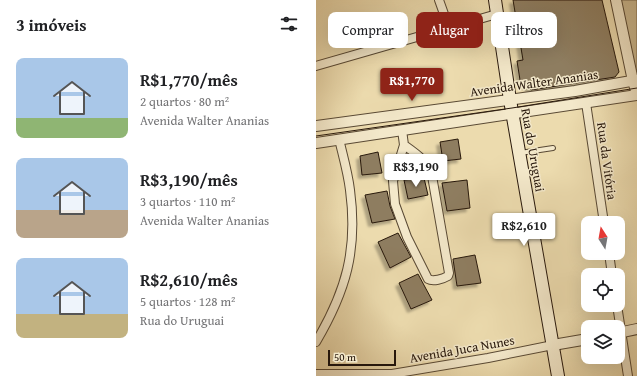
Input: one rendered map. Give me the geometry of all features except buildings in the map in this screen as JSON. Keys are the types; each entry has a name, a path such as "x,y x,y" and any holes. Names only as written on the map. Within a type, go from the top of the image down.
{"main road":[{"name":"Rua do Uruguai","path":"495,0 497,12"},
{"name":"Rua do Uruguai","path":"502,48 558,376"}],"street":[{"path":"440,0 444,12"},
{"path":"616,0 635,80 637,95"},
{"path":"316,66 416,37"},
{"name":"Avenida Walter Ananias","path":"316,126 510,100 635,80"},
{"name":"Avenida Walter Ananias","path":"316,143 637,95"},
{"name":"Rua da Vitória","path":"586,103 603,216"},
{"path":"402,130 404,145 393,182 395,204 407,237 428,279 432,281 446,278 449,273 432,176 429,167 424,161 404,145"},
{"path":"316,342 331,317 340,293 351,254 353,227 350,190 339,140"},
{"path":"625,332 637,329"},
{"name":"Avenida Juca Nunes","path":"316,374 392,374 488,358 581,339"},
{"path":"625,360 628,376"}],"lane":[{"path":"520,153 553,148"}],"shaded area":[{"path":"620,0 637,0 637,70 635,69"}],"tram line":[{"path":"316,136 512,108 637,88"}]}
